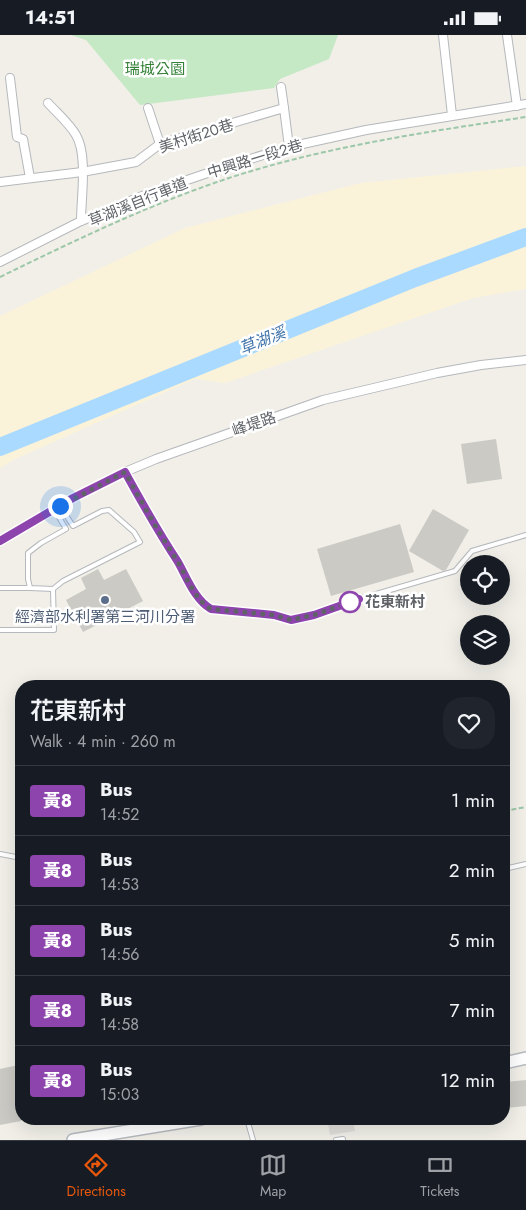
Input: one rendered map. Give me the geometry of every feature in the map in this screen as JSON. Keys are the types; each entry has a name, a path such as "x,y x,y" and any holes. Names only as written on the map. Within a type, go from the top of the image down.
{"street":[{"path":"443,35 452,115"},
{"path":"507,35 516,106"},
{"path":"10,78 17,137 23,139 30,179"},
{"path":"281,87 289,147"},
{"path":"48,103 77,137 81,153 82,172 80,221"},
{"name":"中興路一段2巷","path":"0,262 80,221 189,179 289,147 366,130 526,104"},
{"path":"148,108 160,144"},
{"name":"美村街20巷","path":"0,182 82,172 136,162 160,144 284,109"},
{"name":"峰堤路","path":"0,541 125,472 156,459 323,400 437,373 481,365 526,360"},
{"path":"510,1062 526,1059"},
{"path":"73,1140 116,1137 173,1125"}],"lane":[{"path":"125,472 161,538 198,596 211,609 274,615 291,620 302,619 359,599 455,571 472,551 526,535"},
{"path":"30,588 28,553 36,546 66,529 57,508"},
{"path":"0,588 53,589 63,581 140,542 134,532 109,510 102,511 73,526 57,508"},
{"path":"0,630 54,630 53,589"},
{"path":"0,853 15,857"},
{"path":"510,868 526,864"},
{"path":"249,1125 253,1140"},
{"path":"336,1140 344,1139"}],"path":[{"name":"草湖溪自行車道","path":"0,277 120,219 227,179 376,141 526,117"},
{"path":"510,810 526,807"}],"shaded area":[{"path":"328,1125 354,1125 355,1131 330,1135"}],"green space":[{"name":"瑞城公園","path":"71,35 338,35 329,59 280,79 274,88 140,105 86,40"}],"sand":[{"path":"526,166 526,289 473,298 225,383 195,379 15,459 0,468 0,316 185,228 361,183"}],"building":[{"path":"496,439 502,479 467,484 461,444"},
{"path":"433,509 469,530 446,570 443,571 409,551"},
{"path":"400,524 414,572 331,596 317,549"},
{"name":"經濟部水利署第三河川分署","path":"98,569 104,580 126,569 143,601 83,632 66,600 86,589 81,578"},
{"path":"15,1066 15,1122 0,1125 0,1069"},
{"path":"526,1080 526,1106 510,1107 510,1081"}],"waterway":[{"name":"草湖溪","path":"0,447 415,278 526,237"}],"bus line":[{"name":"黃8","path":"0,541 42,515 125,472 161,538 202,602 211,609 274,615 291,620 302,619 359,599"}],"place":[{"name":"經濟部水利署第三河川分署","path":"105,600"},
{"name":"花東新村","path":"350,602"}],"route":[{"path":"60,506 93,487 125,472 161,538 202,602 211,609 274,615 291,620 302,619 350,602"}]}
